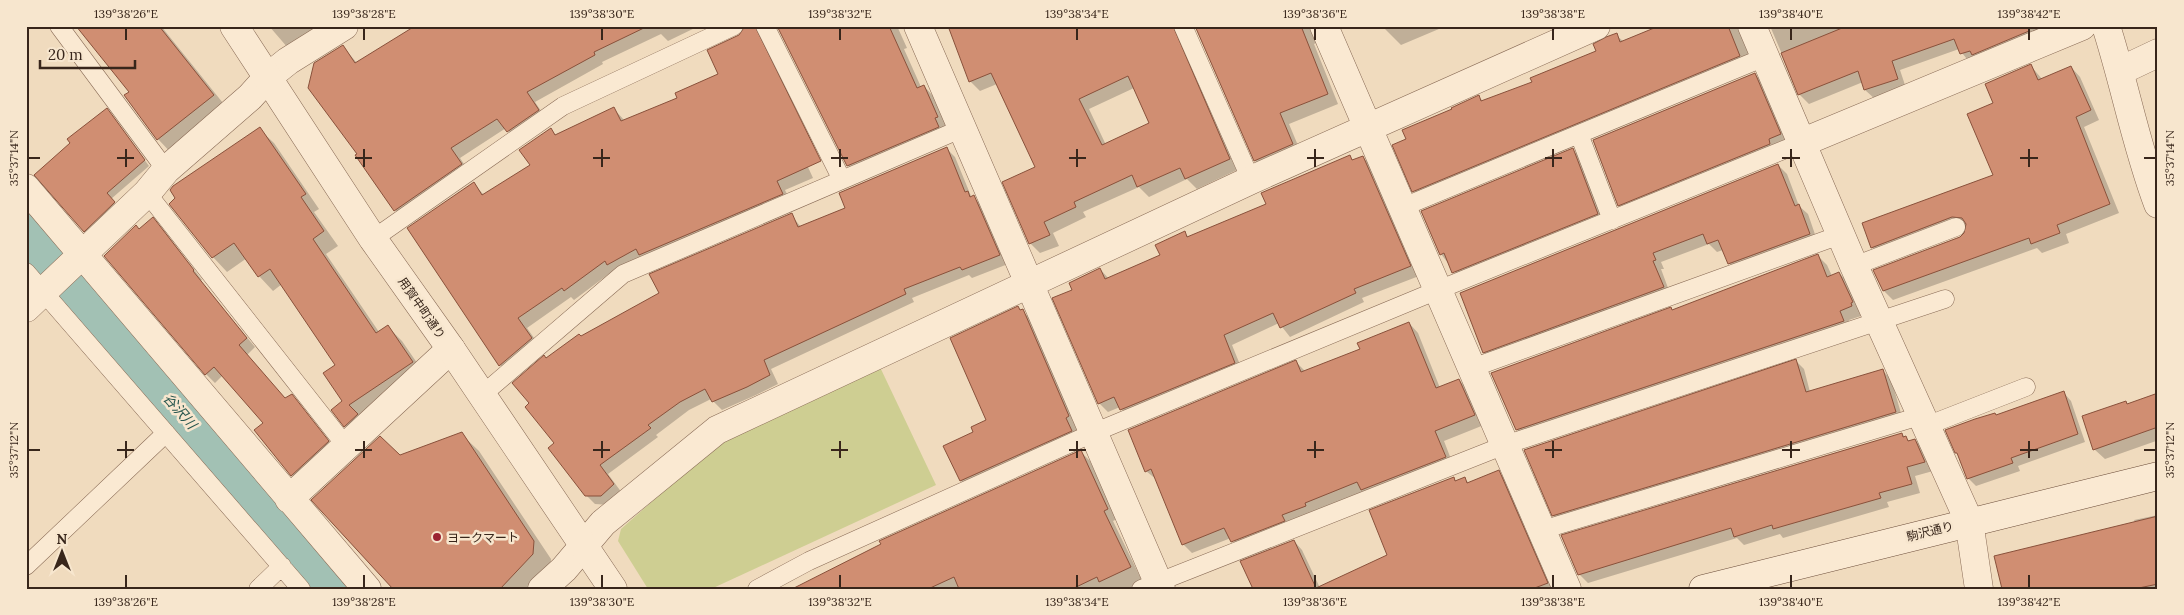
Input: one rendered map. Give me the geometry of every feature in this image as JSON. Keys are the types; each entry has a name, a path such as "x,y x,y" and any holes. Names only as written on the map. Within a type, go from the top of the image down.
{"street":[{"name":"用賀中町通り","path":"234,26 373,239 451,349 613,589"},
{"path":"36,289 84,254 147,193 166,170 250,97 268,77 288,61 344,26"},
{"path":"918,26 1093,433 1153,586"},
{"path":"1324,26 1567,589"},
{"path":"542,589 564,569 603,523 717,430 1251,180 1369,129 1596,26"},
{"path":"1752,26 1840,235 1969,522 1979,589"},
{"path":"1801,143 2082,26"},
{"path":"2106,26 2120,71 2144,168 2158,204"},
{"path":"2120,71 2158,53"},
{"path":"26,188 84,254 289,500 366,589"},
{"path":"289,500 451,349"},
{"name":"駒沢通り","path":"1703,589 2158,476"}],"lane":[{"path":"59,26 166,170"},
{"path":"373,239 563,106 734,26"},
{"path":"765,26 842,180"},
{"path":"1184,26 1251,180"},
{"path":"1403,207 1765,57"},
{"path":"482,395 623,274 963,128"},
{"path":"1580,134 1612,220"},
{"path":"757,589 809,561 1093,433 1438,290 1801,143"},
{"path":"147,193 346,446"},
{"path":"1854,266 1956,227"},
{"path":"1472,368 1840,235"},
{"path":"36,289 166,433 301,589"},
{"path":"1153,586 1505,445 1945,299"},
{"path":"1542,530 1923,421 2026,387"},
{"path":"26,566 166,433"},
{"path":"258,589 282,566"}],"green space":[{"path":"879,365 936,485 711,589 648,589 618,541 621,529 726,436"}],"building":[{"path":"76,26 159,26 214,95 157,140 124,95 129,92"},
{"path":"415,26 648,26 594,52 595,55 527,92 539,110 507,132 497,119 451,148 462,164 394,211 355,155 357,154 308,88 314,63 343,45 355,63"},
{"path":"745,26 755,26 821,161 777,181 783,194 639,255 636,249 607,265 605,261 564,291 562,288 518,318 532,338 499,366 407,228 474,182 482,195 530,165 519,150 551,128 555,135 614,107 621,121 677,98 675,93 718,74 707,50 739,35"},
{"path":"777,26 889,26 917,88 924,85 938,117 935,118 939,127 847,166"},
{"path":"948,26 1173,26 1230,159 1185,179 1180,168 1137,187 1132,175 1074,202 1076,207 1044,222 1050,235 1029,244 1002,182 1035,167 991,73 969,82","holes":["1128,76 1149,123 1102,145 1079,99"]},
{"path":"1195,26 1301,26 1328,94 1280,113 1293,144 1254,161"},
{"path":"1659,26 1728,26 1740,56 1412,192 1392,145 1406,139 1402,130 1452,109 1479,95 1481,101 1532,82 1530,78 1596,51 1593,44 1606,37 1617,33 1620,42"},
{"path":"1847,26 2028,26 2029,31 1972,55 1970,51 1960,54 1954,39 1892,61 1898,79 1864,90 1858,71 1798,95 1781,53"},
{"path":"2031,64 2038,80 2071,66 2091,110 2076,117 2110,204 2057,225 2060,233 2031,244 2029,238 1883,291 1873,270 1960,237 1964,233 1966,224 1962,218 1952,217 1871,248 1862,223 1993,175 1967,114 1993,103 1985,84"},
{"path":"1755,73 1781,134 1769,139 1770,144 1618,206 1593,140"},
{"path":"107,108 145,160 107,193 115,202 84,232 34,175 70,143 67,139"},
{"path":"260,127 306,194 301,197 324,231 313,239 376,333 388,325 413,362 349,405 358,414 344,427 331,410 342,401 323,373 335,365 270,269 258,277 234,243 212,258 169,204 175,198 170,190 173,186"},
{"path":"947,147 965,192 968,191 970,197 974,195 1000,255 962,270 960,267 904,289 906,294 764,360 770,375 747,387 712,402 705,389 680,402 648,425 651,428 600,465 614,484 601,496 585,496 548,448 554,443 525,407 529,403 512,383 544,355 546,358 579,334 581,336 659,293 649,274 792,213 798,227 845,208 839,193"},
{"path":"1573,148 1598,214 1452,273 1444,253 1440,255 1421,211"},
{"path":"1350,155 1352,160 1363,156 1411,266 1354,289 1356,293 1280,328 1273,313 1224,335 1235,363 1120,410 1114,397 1098,404 1052,298 1072,290 1069,283 1100,268 1105,279 1160,255 1155,245 1185,231 1187,237 1266,204 1261,193"},
{"path":"1778,164 1795,206 1799,204 1810,234 1728,264 1718,240 1707,244 1703,234 1653,253 1656,260 1653,261 1664,287 1483,353 1460,293"},
{"path":"153,217 193,271 247,338 239,345 285,398 292,394 329,441 291,476 254,430 263,423 214,367 205,375 104,256 136,225 139,229"},
{"path":"1818,254 1827,277 1839,272 1853,302 1851,303 1852,306 1840,311 1844,321 1516,430 1491,373 1671,307 1672,310"},
{"path":"1018,306 1020,310 1023,309 1069,416 1066,418 1072,431 960,481 943,446 973,432 971,427 986,420 950,338"},
{"path":"1409,322 1436,388 1459,379 1475,415 1435,431 1446,457 1361,490 1357,482 1305,503 1306,506 1282,515 1285,521 1231,542 1224,528 1182,545 1151,469 1145,472 1128,430 1296,360 1301,372 1360,349 1357,343"},
{"path":"1796,359 1806,392 1883,369 1896,412 1552,516 1524,450"},
{"path":"2064,391 2078,434 2011,458 2013,463 1967,479 1957,453 1955,453 1945,430 1995,413 1996,415"},
{"path":"2158,393 2158,427 2093,450 2082,416 2126,401 2127,404"},
{"path":"462,432 534,541 533,554 500,589 393,589 311,500 380,436 400,455"},
{"path":"1902,433 1903,437 1906,436 1908,441 1915,439 1925,462 1907,467 1912,484 1879,493 1881,498 1773,529 1772,525 1734,537 1731,528 1578,575 1561,535"},
{"path":"1081,450 1108,509 1104,511 1131,567 1099,582 1097,577 1072,589 959,589 954,577 928,589 792,589 881,544 879,541"},
{"path":"1499,470 1548,583 1532,589 1253,589 1240,561 1294,540 1316,588 1387,555 1369,510 1454,477 1455,481 1465,477 1467,483"},
{"path":"2158,516 2158,584 2134,589 2002,589 1994,556"}],"waterway":[{"name":"谷沢川","path":"26,234 334,589"}],"place":[{"name":"ヨークマート","path":"437,537"}]}
